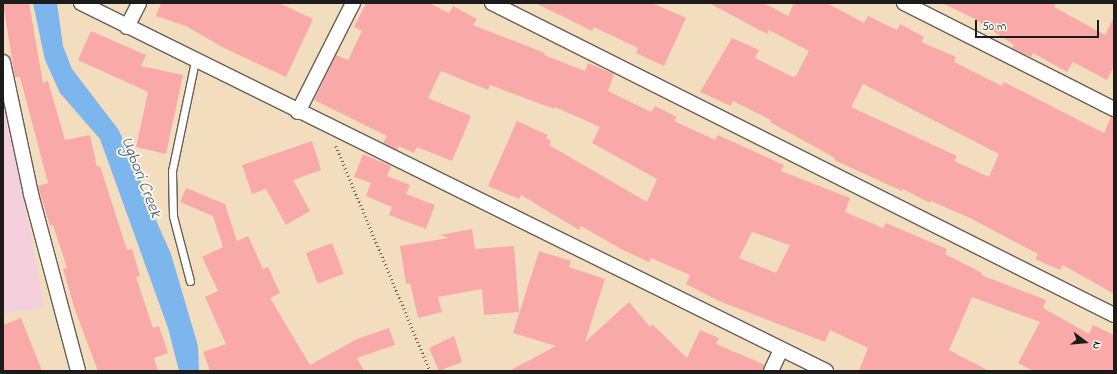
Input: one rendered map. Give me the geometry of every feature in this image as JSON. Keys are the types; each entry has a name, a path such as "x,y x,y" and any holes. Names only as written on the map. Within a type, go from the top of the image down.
{"street":[{"path":"81,3 328,127 826,371"},
{"path":"127,27 139,3"},
{"path":"298,112 353,3"},
{"path":"492,3 1114,315"},
{"path":"904,3 1114,109"},
{"path":"3,62 32,194 78,371"},
{"path":"771,371 781,350"}],"lane":[{"path":"190,282 173,216 172,171 196,61"}],"path":[{"path":"328,127 356,200 430,371"}],"shaded area":[{"path":"3,84 44,307 3,314"}],"water":[{"path":"33,3 57,3 63,46 72,69 118,129 132,158 155,218 171,254 198,346 199,371 179,371 168,328 100,139 60,93 45,60"}],"building":[{"path":"3,3 29,3 43,83 48,81 65,140 90,135 97,167 100,166 127,250 132,249 140,276 136,277 153,328 159,326 168,353 154,358 158,371 98,371 75,310 63,269 67,268 53,225 50,226 39,190 38,186 48,183 20,77 15,77"},
{"path":"161,3 279,3 313,19 286,77 222,47 186,26 156,16"},
{"path":"366,3 429,3 449,13 453,6 477,19 473,25 545,53 544,55 585,71 588,63 614,74 608,91 651,112 655,106 677,117 674,121 715,140 718,135 784,165 781,171 850,198 845,212 883,228 886,223 947,249 945,254 982,273 981,275 1046,300 1043,308 1089,334 1093,325 1114,335 1114,371 1033,371 1018,363 1040,322 972,297 949,350 989,371 859,371 868,348 830,330 825,342 719,301 686,284 690,275 651,258 649,262 621,249 581,226 579,230 521,195 519,199 488,186 517,121 548,135 546,138 551,141 549,145 647,202 657,179 592,143 600,127 555,107 554,109 490,85 488,90 441,71 428,98 471,116 452,161 417,147 414,153 399,146 397,150 383,143 387,136 314,100 336,55 348,60 362,31 354,27","holes":["752,232 790,245 776,273 739,258"]},
{"path":"535,3 652,3 686,18 664,66 636,53 638,48 594,27 592,31"},
{"path":"709,3 764,3 788,16 794,3 827,3 864,23 868,16 897,30 900,24 924,37 921,42 956,57 954,62 1002,86 1004,82 1104,133 1111,117 1114,117 1114,294 1063,265 1060,270 1035,259 1038,254 970,218 931,201 930,203 903,189 902,191 834,160 835,158 770,122 771,120 733,101 731,106 700,92 732,38 759,50 755,58 793,77 796,76 809,51 769,30 767,34","holes":["863,84 999,154 989,177 954,161 957,156 851,107"]},
{"path":"942,3 1056,3 1054,7 1105,35 1114,17 1114,66 1107,80 1073,62 1067,72 1033,53 1031,57 1012,48 1014,45 975,19"},
{"path":"91,31 146,55 141,66 183,75 166,154 136,147 148,92 78,60"},
{"path":"312,141 321,170 293,180 310,211 286,225 266,189 252,194 242,165"},
{"path":"363,154 391,166 387,176 410,185 406,194 435,205 426,229 389,215 392,207 366,196 371,183 354,177"},
{"path":"186,188 225,204 237,241 248,236 263,269 268,267 280,293 270,298 310,365 357,339 389,328 395,345 357,358 364,371 210,371 203,352 226,344 205,297 218,291 202,257 223,247 213,216 180,202"},
{"path":"472,229 475,249 514,246 519,312 484,315 482,289 438,297 442,312 418,318 410,283 406,284 400,246 449,238 440,235"},
{"path":"332,243 344,274 318,284 306,253"},
{"path":"539,251 571,261 569,267 605,279 585,342 629,302 650,327 652,324 687,358 700,330 719,338 716,344 765,365 763,371 509,371 556,346 513,333"},
{"path":"21,318 42,371 3,371 3,325"},
{"path":"454,336 462,362 439,371 429,348"}],"water label":[{"name":"Ugbori Creek","path":"141,177"}]}
